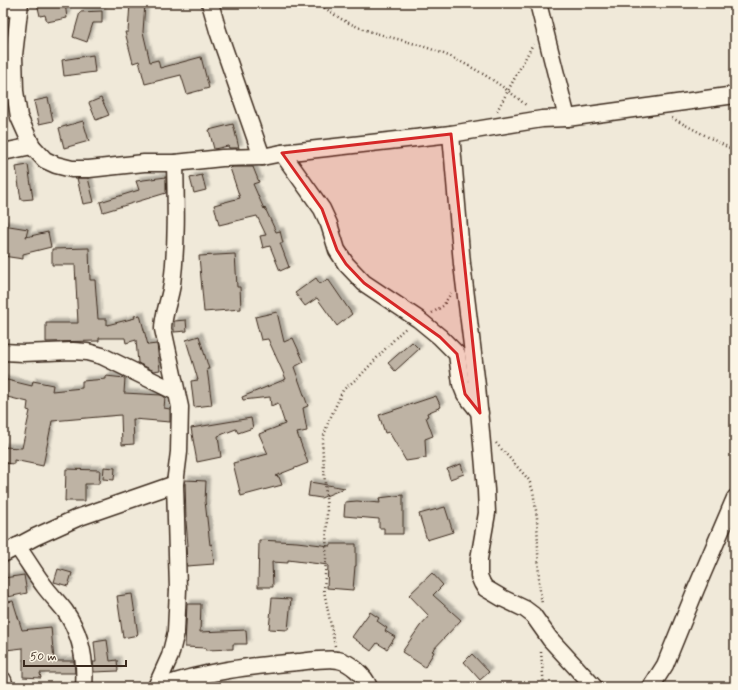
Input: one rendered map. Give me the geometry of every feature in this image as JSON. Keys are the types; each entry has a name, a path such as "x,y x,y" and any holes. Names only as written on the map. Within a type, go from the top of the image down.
{"street":[{"path":"210,3 218,31 262,157"},
{"path":"538,3 567,118"},
{"path":"3,9 19,5 14,55 15,91 19,116 32,146 45,160 56,165 72,169 89,169 144,163 175,163 222,158 262,157 282,153 450,134 542,119 567,118 735,95"},
{"path":"450,134 486,490 487,513 479,559 479,576 485,588 526,609 533,615 550,639 594,687"},
{"path":"3,152 32,146"},
{"path":"282,153 322,209 329,224 337,250 346,264 364,283 418,319 440,337 457,354 461,384 464,394 480,420"},
{"path":"156,687 170,656 176,632 178,589 175,484 179,452 180,407 163,330 163,322 172,285 176,226 175,163"},
{"path":"3,352 87,352 102,356 176,392"},
{"path":"3,554 35,536 77,518 175,484"},
{"path":"650,687 665,665 731,517 735,498"},
{"path":"17,546 45,586 65,611 76,630 83,654 85,674 84,687"},
{"path":"161,687 215,672 262,665 338,660 360,672 369,687"},
{"path":"3,680 5,687"}],"path":[{"path":"318,3 348,23 371,32 422,46 446,55 470,67 509,91 542,119"},
{"path":"489,128 543,23"},
{"path":"672,118 735,151"},
{"path":"338,660 328,619 324,591 327,510 322,442 328,423 343,390 361,375 401,332 418,319 433,313 443,306 452,292"},
{"path":"480,420 529,480 533,492 538,517 539,584 543,610"},
{"path":"541,648 544,687"}],"highlighted area":[{"path":"451,134 480,413 465,394 457,354 440,337 364,283 346,264 337,250 322,209 282,153"}],"building":[{"path":"37,3 65,3 67,18 47,22 45,15 40,16"},
{"path":"130,3 145,3 143,32 150,62 158,60 160,68 201,57 209,88 187,94 181,75 145,84 139,61 133,63 125,32 128,32"},
{"path":"102,11 102,23 93,23 87,42 73,37 80,12"},
{"path":"93,55 95,72 64,76 62,60"},
{"path":"48,98 53,121 39,124 34,101"},
{"path":"101,98 109,115 96,120 89,103"},
{"path":"83,121 89,141 64,148 59,128"},
{"path":"233,124 239,148 229,148 228,146 214,149 209,130"},
{"path":"28,165 33,199 21,200 16,167"},
{"path":"253,167 259,182 253,184 276,232 280,231 283,243 280,243 289,267 280,271 270,246 263,248 260,236 266,235 257,216 219,225 214,205 240,198 230,168"},
{"path":"202,175 206,190 194,193 190,178"},
{"path":"166,177 166,193 103,212 100,202 139,190 136,181"},
{"path":"77,178 88,178 94,202 83,204"},
{"path":"3,225 28,229 26,237 48,232 51,247 23,254 23,259 3,256"},
{"path":"89,248 90,280 95,280 98,319 107,319 107,325 135,318 134,316 140,315 148,345 157,344 160,370 154,371 138,363 136,340 126,343 125,338 99,338 99,341 46,342 46,323 78,323 75,265 52,265 52,249"},
{"path":"235,254 237,287 240,287 241,309 204,312 199,256"},
{"path":"316,278 320,284 328,279 352,314 337,326 317,298 305,306 295,293"},
{"path":"277,312 284,342 293,338 304,362 294,367 308,406 303,408 307,431 297,433 308,463 275,476 279,477 282,485 241,496 233,463 268,454 259,434 285,424 278,403 271,406 270,397 243,400 242,397 286,379 268,339 261,340 255,317"},
{"path":"186,320 187,331 174,332 174,321"},
{"path":"199,336 209,369 207,369 212,405 194,407 191,381 198,380 186,340"},
{"path":"412,342 419,349 395,371 388,363"},
{"path":"106,376 125,378 124,393 161,395 165,397 164,408 170,409 170,422 133,419 134,444 122,445 121,415 52,421 43,466 14,460 14,464 3,463 3,447 22,448 30,411 27,410 28,402 3,396 3,379 32,386 33,381 53,385 52,391 82,388 82,381 106,379"},
{"path":"436,396 441,407 427,413 428,416 426,417 433,436 425,439 426,458 406,461 389,432 385,433 379,415"},
{"path":"251,418 253,428 238,433 236,429 218,436 221,457 197,462 191,428"},
{"path":"461,464 464,474 450,479 447,469"},
{"path":"104,467 115,468 114,480 103,479"},
{"path":"66,469 100,470 99,484 85,484 85,501 65,501"},
{"path":"185,480 206,481 205,501 210,545 212,544 214,564 187,566 186,546 188,546"},
{"path":"310,482 345,488 321,498 308,496"},
{"path":"403,495 403,534 384,534 384,528 379,528 379,519 344,516 345,502 357,501 380,503 379,498"},
{"path":"445,507 453,532 427,540 419,514"},
{"path":"259,540 297,542 330,546 330,544 356,544 356,566 353,590 327,588 328,565 288,560 288,563 272,562 273,587 258,587"},
{"path":"58,569 72,573 68,586 54,582"},
{"path":"432,573 443,585 433,595 461,620 432,651 434,652 425,667 402,652 420,626 429,616 409,595"},
{"path":"24,575 27,593 8,597 4,578"},
{"path":"132,594 138,635 123,638 117,596"},
{"path":"272,598 291,599 288,630 269,629"},
{"path":"13,601 22,630 51,627 54,661 74,661 75,673 40,673 41,678 23,677 23,648 6,650 3,603"},
{"path":"187,604 201,604 200,632 246,630 247,644 233,644 233,649 206,650 206,648 185,647"},
{"path":"370,612 379,618 377,621 387,628 385,631 395,637 387,649 377,643 371,651 352,637"},
{"path":"107,640 110,661 117,660 118,671 94,672 93,662 96,662 94,642"},
{"path":"472,654 489,672 480,680 464,662"}]}
